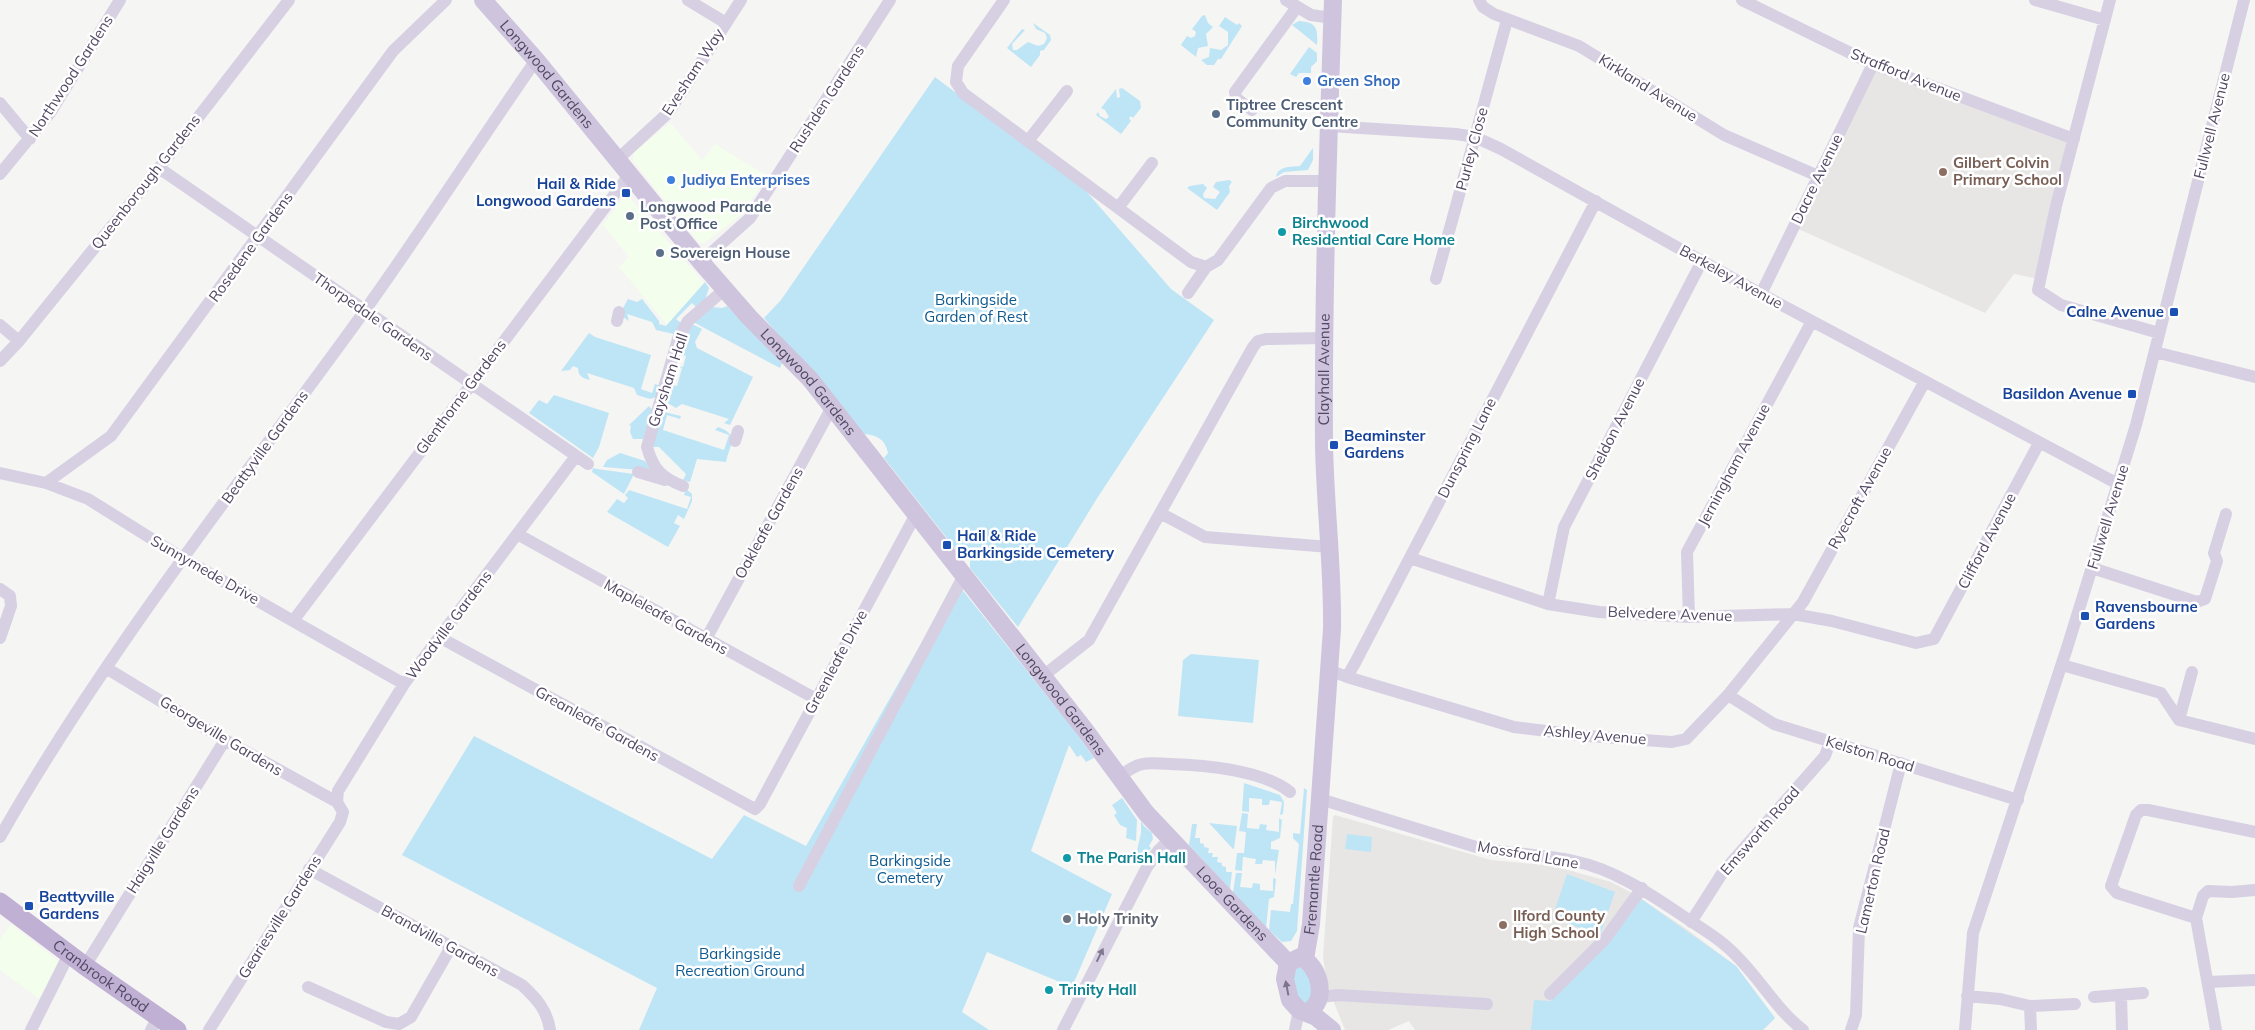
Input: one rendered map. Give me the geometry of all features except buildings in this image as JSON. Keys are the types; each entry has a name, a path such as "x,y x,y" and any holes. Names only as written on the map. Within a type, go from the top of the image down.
{"main road":[{"name":"Cranbrook Road","path":"0,902 85,966 154,1024 177,1030"}],"street":[{"name":"Queenborough Gardens","path":"0,361 19,341 159,168 289,0"},
{"name":"Rosedene Gardens","path":"46,483 111,436 394,52 446,0"},
{"name":"Longwood Gardens","path":"483,0 536,60 618,159 700,262 810,379 1043,676 1119,777"},
{"path":"688,0 726,23"},
{"name":"Evesham Way","path":"618,159 670,112 741,0"},
{"name":"Rushden Gardens","path":"700,262 750,218 890,0"},
{"path":"1004,0 958,66 956,82 963,93 1191,262 1206,267"},
{"name":"Clayhall Avenue","path":"1320,799 1333,590 1324,446 1324,338 1333,0"},
{"name":"Kirkland Avenue","path":"1479,0 1482,7 1507,20 1579,46 1724,134 1818,176"},
{"name":"Strafford Avenue","path":"1742,0 1873,64 2074,138"},
{"path":"2035,0 2105,20"},
{"path":"2110,0 2056,206 2038,290 2061,305 2160,334"},
{"name":"Fullwell Avenue","path":"1965,1030 1973,933 2062,665 2118,484 2160,334 2244,0"},
{"name":"Northwood Gardens","path":"0,174 50,113 118,1"},
{"path":"1252,110 1236,98 1236,92 1292,4 1311,15 1332,18"},
{"name":"Purley Close","path":"1436,279 1507,20"},
{"name":"Beattyville Gardens","path":"0,837 35,775 106,668 364,311 536,60"},
{"name":"Dacre Avenue","path":"1761,294 1873,64"},
{"path":"1028,141 1067,91"},
{"path":"0,103 30,139"},
{"name":"Berkeley Avenue","path":"1329,126 1456,134 1475,137 1501,149 1596,201 1761,294 2118,484"},
{"path":"1118,208 1152,163"},
{"name":"Thorpedale Gardens","path":"159,168 588,464"},
{"name":"Glenthorne Gardens","path":"293,621 630,174"},
{"path":"1188,293 1206,267 1218,260 1271,188 1285,181 1327,181"},
{"name":"Dunspring Lane","path":"1347,677 1596,201"},
{"name":"Sheldon Avenue","path":"1548,604 1564,527 1702,261"},
{"name":"Gaysham Hall","path":"670,481 659,474 651,461 647,447 658,406 678,339 688,320 725,289"},
{"name":"Jerningham Avenue","path":"1689,618 1687,552 1812,320"},
{"path":"0,325 19,341"},
{"path":"1043,676 1089,640 1253,347 1258,341 1266,339 1324,338"},
{"path":"2155,352 2255,377"},
{"name":"Ryecroft Avenue","path":"1793,614 1803,602 1925,381"},
{"name":"Oakleafe Gardens","path":"706,639 832,407"},
{"name":"Clifford Avenue","path":"1934,639 2039,443"},
{"name":"Woodville Gardens","path":"337,802 338,791 404,684 576,456"},
{"name":"Gaysham Hall","path":"638,472 683,486"},
{"name":"Sunnymede Drive","path":"0,473 46,483 88,499 184,559 404,684"},
{"name":"Greenleafe Drive","path":"755,810 760,804 916,514"},
{"path":"1160,514 1205,538 1330,547"},
{"path":"2092,568 2197,602 2205,599 2217,561 2214,553 2226,514"},
{"name":"Mapleleafe Gardens","path":"517,534 816,699"},
{"name":"Belvedere Avenue","path":"1410,558 1548,604 1599,612 1689,618 1793,614 1832,621 1916,642 1934,639"},
{"path":"799,886 964,576"},
{"path":"0,589 10,596 11,606 0,638"},
{"name":"Ashley Avenue","path":"1347,677 1514,727 1587,736 1672,742 1686,739 1728,695 1793,614"},
{"name":"Greanleafe Gardens","path":"440,637 755,810"},
{"path":"2062,665 2161,693 2179,720 2255,739"},
{"name":"Georgeville Gardens","path":"106,668 225,740 337,802"},
{"path":"1328,670 1347,677"},
{"path":"2179,720 2192,672"},
{"name":"Kelston Road","path":"1728,695 1774,724 2018,800"},
{"name":"Haigville Gardens","path":"85,966 225,740"},
{"name":"Emsworth Road","path":"1691,922 1723,872 1825,756 1830,742"},
{"path":"1119,777 1144,763 1185,765 1244,773 1284,787 1290,792"},
{"name":"Lamerton Road","path":"1851,1030 1856,1015 1859,928 1901,763"},
{"name":"Looe Gardens","path":"1119,777 1146,813 1170,840 1296,961"},
{"name":"Mossford Lane","path":"1320,799 1476,847 1499,852 1576,862 1610,873 1642,888 1726,945 1749,968 1782,1011 1803,1030"},
{"name":"Fremantle Road","path":"1296,961 1311,924 1320,799"},
{"name":"Geariesville Gardens","path":"209,1030 340,822 343,812 337,802"},
{"path":"2196,918 2117,893 2111,886 2136,815 2141,810 2148,810 2255,832"},
{"path":"1063,1030 1147,867 1158,851 1170,840"},
{"name":"Brandville Gardens","path":"309,869 522,985 539,1000 549,1019 550,1030"},
{"path":"1550,994 1605,939 1642,888"},
{"path":"2216,1030 2196,918 2203,896 2208,891 2232,892 2255,890"},
{"path":"315,993 386,1022 399,1024 411,1017 451,947"},
{"path":"30,1030 69,954"},
{"path":"1303,1011 1314,1009 1320,997 1315,969 1296,961 1285,971 1286,988 1290,1000 1303,1011 1322,1020 1332,1030"},
{"path":"2208,982 2255,980"},
{"path":"2094,997 2143,993"},
{"path":"1320,997 1338,994 1487,1004"},
{"path":"2121,995 2122,1030"},
{"path":"1967,996 2000,999 2030,1006 2075,1004"},
{"path":"2030,1006 2031,1030"},
{"path":"1295,1030 1303,1011"}],"shaded area":[{"name":"Gilbert Colvin Primary School","path":"1873,64 2074,139 2039,279 2014,274 1985,313 1794,227"},
{"path":"670,123 702,160 715,144 767,176 740,216 704,243 699,243 633,161 634,152"},
{"path":"623,198 630,198 705,284 667,325 619,267 629,257 603,225"},
{"name":"Ilford County High School","path":"1335,815 1491,860 1554,866 1611,882 1632,893 1685,928 1736,966 1775,1018 1763,1030 1415,1030 1409,1021 1388,1030 1345,1030 1331,995 1323,957 1333,817"},
{"path":"11,924 59,962 39,999 0,970 0,940"}],"green space":[{"path":"1205,15 1208,23 1213,27 1206,34 1208,46 1198,48 1196,57 1181,45 1187,36 1191,38 1195,36 1196,32 1192,29 1202,16"},
{"path":"1225,17 1242,26 1221,59 1218,59 1214,65 1207,65 1201,60 1209,57 1210,48 1221,50 1228,45 1228,32 1219,26"},
{"path":"1299,21 1310,23 1315,27 1317,45 1292,25"},
{"path":"1033,23 1050,35 1051,40 1044,50 1040,51 1040,55 1031,67 1007,48 1022,29 1025,30 1012,44 1013,50 1017,50 1028,42 1038,46 1044,44 1047,38 1045,33 1036,29"},
{"path":"1309,47 1317,53 1317,61 1311,67 1311,73 1299,73 1296,77 1290,74"},
{"name":"Barkingside Garden of Rest","path":"935,77 1086,191 1171,289 1214,320 1096,500 1018,627 970,568 970,559 964,552 957,551 884,458 888,453 883,441 873,435 864,434 764,318 781,300"},
{"path":"1122,88 1140,101 1141,108 1133,118 1131,116 1129,118 1131,121 1121,134 1096,115 1098,112 1100,116 1106,119 1109,117 1105,110 1101,108 1116,89 1117,98 1120,97 1119,89"},
{"path":"1313,148 1313,160 1308,170 1284,172 1276,177 1277,173 1282,169 1300,166"},
{"path":"1229,180 1232,182 1229,186 1230,192 1217,210 1187,188 1203,184 1207,188 1203,194 1204,198 1215,199 1220,192 1213,187 1216,182"},
{"path":"705,282 709,288 705,300 696,307 692,303 676,319 682,324 674,334 656,330 652,322 627,314 629,321 623,317 622,310 628,299 637,302 642,299 659,321 659,324 666,326"},
{"path":"727,306 782,363 780,368 693,322 713,307 722,308"},
{"path":"692,324 702,329 695,342 697,348 753,377 730,425 724,423 729,419 682,404 676,408 666,402 670,384 677,386 682,368 675,366 683,367 686,356 679,354"},
{"path":"589,333 595,337 651,355 641,389 652,393 655,384 661,386 656,397 650,399 637,395 634,388 587,373 590,380 581,376 578,368 573,366 570,370 561,371"},
{"path":"554,395 609,413 599,447 593,458 529,413 539,400 547,404"},
{"path":"649,406 652,410 643,439 633,439 630,432 631,426 629,425"},
{"path":"664,412 681,416 680,419 667,415 663,430 724,450 729,435 715,430 718,427 729,433 732,441 726,462 697,459 690,482 683,480 686,474 659,447 652,447 661,414"},
{"path":"620,453 645,461 652,471 603,467 607,460"},
{"path":"593,468 634,474 624,494 592,472"},
{"path":"686,489 692,494 692,501 684,519 678,515 674,523 680,526 668,547 607,512 617,499 624,503 628,498 625,495 629,490 687,509 691,497 684,495"},
{"path":"956,582 1074,730 1094,758 1086,762 1081,755 1077,757 1069,745 1031,851 1112,894 1072,987 987,952 962,1012 989,1030 639,1030 657,988 402,855 474,736 712,859 744,815 806,846"},
{"path":"1191,654 1259,660 1253,723 1178,716 1183,660"},
{"path":"1244,783 1280,795 1284,802 1283,814 1280,815 1282,802 1270,800 1269,805 1262,805 1262,799 1249,798 1249,812 1242,811"},
{"path":"1304,788 1307,790 1297,931 1291,941 1282,942 1269,930 1271,910 1290,912 1291,904 1293,904 1299,844 1293,838 1293,833 1300,834"},
{"path":"1122,798 1137,820 1136,841 1126,838 1127,828 1120,825 1114,815 1117,813 1112,805"},
{"path":"1242,813 1248,814 1247,828 1259,829 1260,824 1267,825 1266,830 1279,832 1279,818 1282,820 1280,838 1271,842 1271,849 1279,850 1275,875 1275,861 1263,860 1262,864 1255,864 1256,859 1243,857 1242,871 1235,870 1237,853 1244,853 1246,832 1239,831"},
{"path":"1141,821 1152,833 1153,839 1149,846 1151,848 1142,862 1135,859 1141,833"},
{"path":"1209,823 1237,826 1234,849 1233,849"},
{"path":"1192,824 1197,824 1195,838 1200,838 1200,843 1204,844 1204,847 1209,848 1208,853 1213,853 1212,857 1218,857 1217,862 1222,863 1222,866 1226,867 1226,872 1232,872 1230,889 1189,845"},
{"path":"1347,834 1372,837 1371,852 1345,849"},
{"path":"1236,873 1242,873 1240,887 1252,888 1253,883 1260,884 1260,890 1273,891 1273,878 1276,879 1274,897 1269,899 1266,928 1233,892"},
{"path":"1567,874 1615,892 1600,935 1552,918"},
{"path":"1640,898 1736,966 1775,1018 1763,1030 1531,1030 1534,1000 1550,1001 1608,943"},
{"path":"1298,964 1308,973 1312,983 1307,1006 1295,994 1292,970"}],"place":[{"name":"Green Shop","path":"1307,81"},
{"name":"Tiptree Crescent Community Centre","path":"1216,114"},
{"name":"Gilbert Colvin Primary School","path":"1943,172"},
{"name":"Judiya Enterprises","path":"671,180"},
{"name":"Hail & Ride Longwood Gardens","path":"626,193"},
{"name":"Longwood Parade Post Office","path":"630,216"},
{"name":"Birchwood Residential Care Home","path":"1282,232"},
{"name":"Sovereign House","path":"660,253"},
{"name":"Calne Avenue","path":"2174,312"},
{"name":"Basildon Avenue","path":"2132,394"},
{"name":"Beaminster Gardens","path":"1334,445"},
{"name":"Hail & Ride Barkingside Cemetery","path":"947,545"},
{"name":"Ravensbourne Gardens","path":"2085,616"},
{"name":"The Parish Hall","path":"1067,858"},
{"name":"Beattyville Gardens","path":"29,906"},
{"name":"Holy Trinity","path":"1067,919"},
{"name":"Ilford County High School","path":"1503,925"},
{"name":"Trinity Hall","path":"1049,990"}],"park label":[{"name":"Barkingside Cemetery","path":"910,870"},
{"name":"Barkingside Recreation Ground","path":"740,962"}]}
